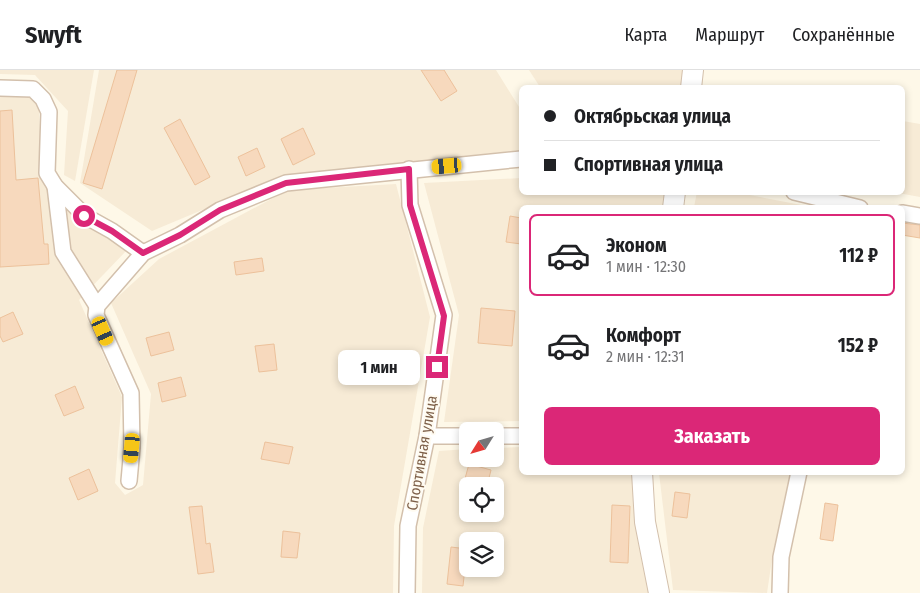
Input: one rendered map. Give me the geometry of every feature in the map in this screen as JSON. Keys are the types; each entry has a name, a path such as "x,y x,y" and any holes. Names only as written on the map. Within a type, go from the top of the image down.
{"street":[{"path":"691,85 693,70"},
{"path":"0,88 33,89 43,99 49,112 47,173 55,186 84,216 112,231 143,253"},
{"path":"129,481 132,448 131,393 96,316 97,306 143,253 180,235 220,210 286,183 519,159"},
{"name":"Спортивная улица","path":"407,593 408,526 427,436 444,316 410,205 409,169"},
{"path":"55,186 63,252 97,306"},
{"path":"806,195 848,205"},
{"path":"905,214 920,216"},
{"path":"427,436 459,436"},
{"path":"504,436 519,436"},
{"path":"642,475 645,522 659,593"},
{"path":"780,593 781,557 799,475"}],"shaded area":[{"path":"0,70 94,70 75,181 64,175 68,111 35,75 0,74"},
{"path":"99,70 496,70 519,107 519,150 286,175 152,231 80,183"},
{"path":"529,70 687,70 684,85 539,85"},
{"path":"0,90 26,91 39,108 42,181 128,249 79,300 122,397 115,483 125,495 143,485 151,394 111,303 159,259 288,190 396,184 430,317 394,526 393,593 0,593"},
{"path":"905,121 920,124 920,197 905,194"},
{"path":"519,178 519,195 668,195 665,205 519,205 519,421 444,422 459,315 424,183"},
{"path":"696,195 749,195 802,205 694,205"},
{"path":"519,447 519,475 638,475 655,593 422,593 423,528 439,451 459,450 459,468 504,468 504,448"},
{"path":"659,475 792,475 773,553 767,593 673,590"}],"building":[{"path":"117,70 137,70 102,189 83,183"},
{"path":"421,70 444,70 457,91 441,101"},
{"path":"12,110 16,180 38,178 44,244 48,244 49,264 0,267 0,111"},
{"path":"180,119 210,177 195,185 164,128"},
{"path":"303,128 315,154 293,165 281,139"},
{"path":"257,148 265,167 246,176 238,157"},
{"path":"510,216 519,218 519,244 506,242"},
{"path":"905,223 920,225 920,238 905,236"},
{"path":"262,258 264,271 236,275 234,262"},
{"path":"481,308 515,311 512,346 478,343"},
{"path":"13,312 23,334 3,342 0,336 0,318"},
{"path":"169,332 174,350 151,356 146,338"},
{"path":"274,344 277,370 259,372 255,346"},
{"path":"181,377 186,396 162,402 158,383"},
{"path":"75,386 84,408 64,416 55,395"},
{"path":"265,442 293,447 289,464 261,459"},
{"path":"468,468 491,470 489,477 465,477"},
{"path":"89,469 98,491 78,500 69,478"},
{"path":"675,492 690,494 687,518 672,516"},
{"path":"825,503 838,505 833,541 820,539"},
{"path":"612,505 630,506 628,563 610,562"},
{"path":"202,506 206,544 210,543 214,572 198,574 189,507"},
{"path":"283,531 300,533 297,558 281,557"},
{"path":"451,547 459,548 459,577 464,577 463,586 447,584"}],"route":[{"path":"84,216 112,231 143,253 180,235 220,210 286,183 409,169 410,205 444,316 437,367"}]}
